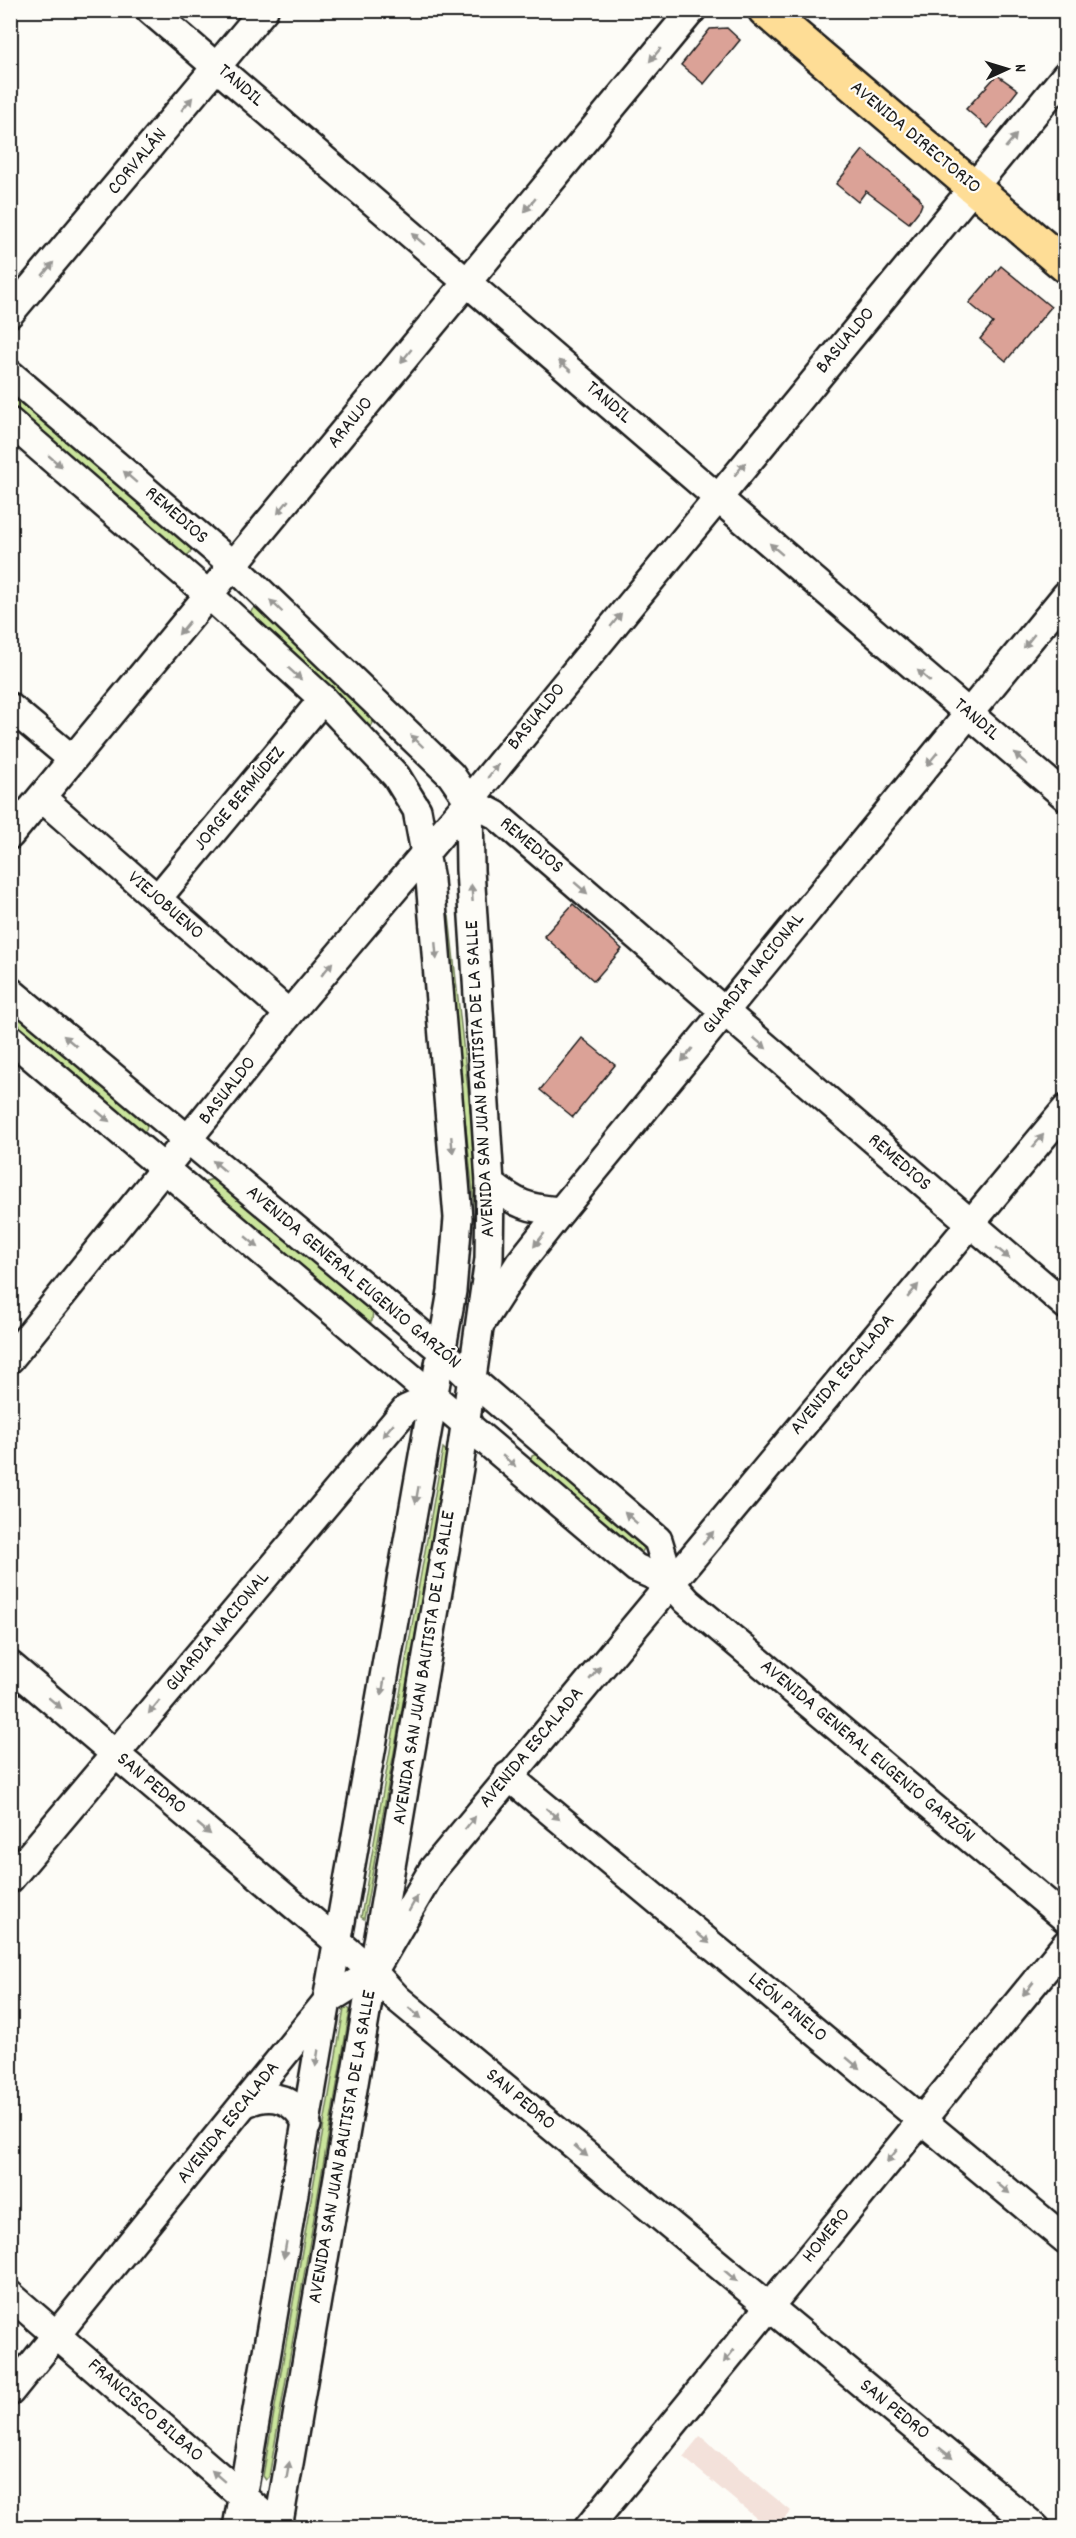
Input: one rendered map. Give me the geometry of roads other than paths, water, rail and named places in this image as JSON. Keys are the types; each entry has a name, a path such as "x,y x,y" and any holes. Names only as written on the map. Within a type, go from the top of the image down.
{"main road":[{"name":"AVENIDA DIRECTORIO","path":"765,10 1065,266"}],"street":[{"name":"TANDIL","path":"150,10 1065,797"},
{"name":"CORVALÁN","path":"10,314 264,10"},
{"name":"ARAUJO","path":"10,835 210,596 692,10"},
{"name":"BASUALDO","path":"10,1359 166,1169 289,1014 469,801 1065,75"},
{"name":"REMEDIOS","path":"10,374 234,566 452,775 469,801 496,815 1065,1305"},
{"name":"REMEDIOS","path":"10,422 210,596 323,699 396,777 417,810 426,851"},
{"name":"GUARDIA NACIONAL","path":"442,1351 478,1328 519,1264 561,1211 1065,595"},
{"name":"JORGE BERMÚDEZ","path":"157,899 323,699"},
{"path":"10,707 72,759"},
{"name":"VIEJOBUENO","path":"42,798 289,1014"},
{"name":"AVENIDA SAN JUAN BAUTISTA DE LA SALLE","path":"278,2527 453,1502 489,1259 490,1183 470,870 469,801"},
{"name":"AVENIDA SAN JUAN BAUTISTA DE LA SALLE","path":"237,2528 452,1291 458,1218 426,851"},
{"name":"AVENIDA GENERAL EUGENIO GARZÓN","path":"10,991 442,1351 471,1379 658,1540 670,1583"},
{"name":"AVENIDA GENERAL EUGENIO GARZÓN","path":"10,1038 636,1568 670,1583 687,1601 1065,1920"},
{"name":"AVENIDA ESCALADA","path":"10,2392 328,2000 373,1972 433,1869 1065,1109"},
{"path":"490,1183 506,1196 533,1209 561,1211"},
{"name":"GUARDIA NACIONAL","path":"10,1879 406,1409 435,1396"},
{"name":"SAN PEDRO","path":"10,1665 373,1972 407,2006 1036,2528"},
{"name":"LEÓN PINELO","path":"508,1776 1065,2240"},
{"name":"HOMERO","path":"588,2528 1065,1944"},
{"path":"246,2103 259,2097 273,2096 286,2100 295,2106 307,2125"},
{"name":"FRANCISCO BILBAO","path":"10,2295 278,2527"}]}
